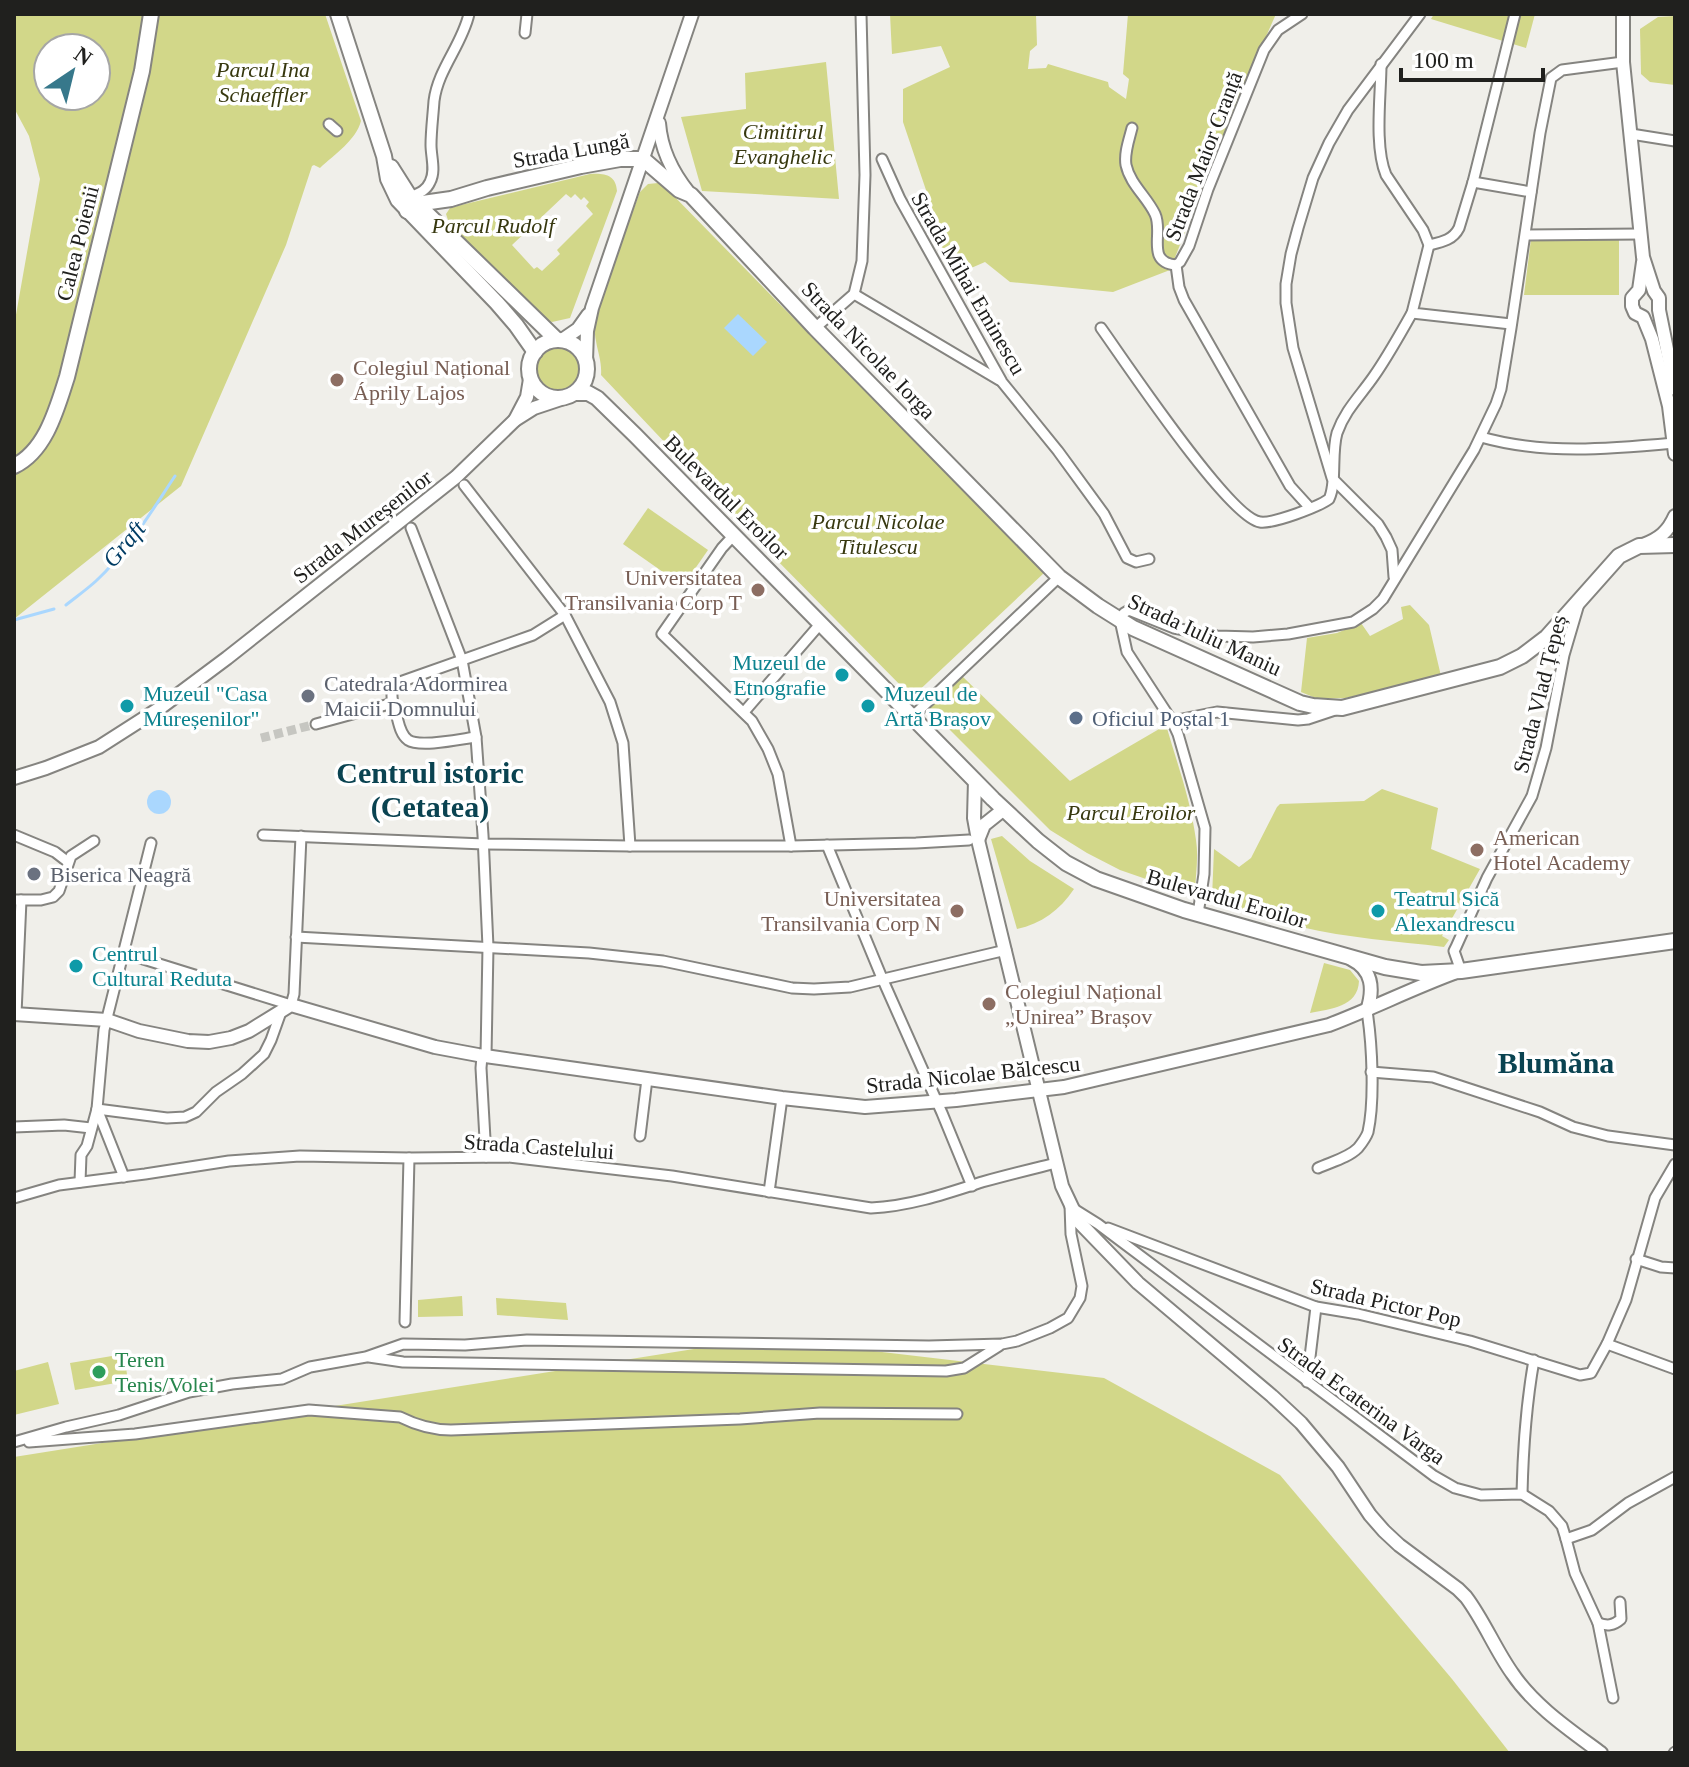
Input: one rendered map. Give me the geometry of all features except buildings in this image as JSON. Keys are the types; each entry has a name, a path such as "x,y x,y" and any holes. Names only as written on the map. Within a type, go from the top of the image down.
{"main road":[{"name":"Calea Poienii","path":"14,466 25,461 40,442 67,377 142,71 151,14"},
{"path":"338,14 393,191 412,204 431,225 516,325 535,352"},
{"name":"Strada Lungă","path":"412,204 451,199 581,166 620,159 643,159"},
{"name":"Strada Nicolae Iorga","path":"643,159 679,190 691,195 815,328 1059,577"},
{"path":"431,225 451,199"},
{"path":"431,225 559,340 577,347 586,361 586,379 570,396 547,397 530,379 530,360 545,343 559,340"},
{"name":"Bulevardul Eroilor","path":"570,396 588,393 597,398 1004,809 1066,863 1096,879 1198,914 1385,967 1421,973 1461,971 1675,941"},
{"path":"1639,546 1675,545"},
{"name":"Strada Iuliu Maniu","path":"1059,577 1133,628 1300,703 1342,708 1490,671 1509,663 1547,637 1619,556 1639,546"}],"street":[{"path":"412,204 431,180 438,84 469,14"},
{"path":"525,33 527,14"},
{"name":"Strada Lungă","path":"643,159 692,14"},
{"path":"815,328 854,294 862,261 865,175 861,14"},
{"name":"Strada Maior Cranță","path":"1132,128 1126,166 1156,215 1160,258 1176,265 1189,246 1208,189 1264,50 1278,30 1302,14"},
{"path":"1394,580 1392,550 1386,537 1378,524 1332,478 1293,348 1286,284 1291,254 1313,178 1329,143 1381,64 1420,14"},
{"path":"1429,245 1447,240 1456,233 1464,214 1515,14"},
{"path":"1623,14 1623,62 1643,257 1639,290 1632,298 1632,306 1635,313 1643,317 1654,315 1659,310"},
{"path":"1198,914 1205,864 1205,828 1178,734 1127,652 1120,620 1129,610 1174,628 1217,636 1253,637 1353,622 1383,599 1481,437 1501,389 1551,78 1562,70 1623,62"},
{"path":"1101,328 1209,477 1247,516 1257,522 1279,520 1329,499 1333,491 1337,434 1347,411 1372,379 1412,313 1429,245 1423,230 1383,167 1380,144 1381,64"},
{"path":"658,115 662,146 674,172 691,195"},
{"path":"329,124 337,131"},
{"path":"1631,134 1675,141"},
{"path":"586,361 592,308 643,159"},
{"name":"Strada Mihai Eminescu","path":"882,159 900,199 1002,382 1104,514 1127,558 1136,562 1149,559"},
{"path":"1473,182 1531,192"},
{"path":"1526,235 1641,234"},
{"path":"1643,257 1659,298 1675,389"},
{"path":"1176,265 1176,277 1184,300 1290,486 1310,508"},
{"path":"1639,290 1654,291"},
{"path":"854,294 1002,382"},
{"path":"559,340 583,324 592,308"},
{"path":"1412,313 1511,324"},
{"path":"1481,437 1513,445 1563,450 1674,449 1669,406 1652,339 1643,317"},
{"name":"Strada Mureșenilor","path":"515,420 527,397 530,379"},
{"name":"Strada Mureșenilor","path":"14,778 99,747 128,729 227,658 456,477 515,420 534,408 570,396"},
{"path":"464,485 565,615 599,679 623,743 630,846"},
{"path":"1639,546 1666,532 1675,516"},
{"path":"411,528 462,660 476,737 488,947 481,1068 486,1157"},
{"path":"734,535 662,634 744,712 768,749 778,774 791,846"},
{"path":"913,716 1059,577"},
{"name":"Strada Vlad Țepeș","path":"1461,971 1454,951 1487,878 1534,788 1546,748 1568,639 1581,597"},
{"path":"476,737 409,741 400,728 391,691 396,684 533,635 565,615"},
{"path":"744,712 821,623"},
{"path":"316,724 393,703"},
{"name":"Strada Iuliu Maniu","path":"1172,721 1217,712 1298,720 1342,708"},
{"path":"975,780 973,840 1006,950 1062,1186 1084,1227 1146,1291 1301,1423 1338,1467 1384,1531 1466,1597 1512,1674 1530,1694 1601,1753"},
{"path":"973,840 984,825 1004,809"},
{"path":"14,835 55,852 68,862"},
{"path":"263,835 630,846 791,846 973,840"},
{"path":"97,1109 167,1118 185,1117 196,1112 264,1054 294,994 301,836"},
{"path":"94,841 71,856 59,891 53,897 46,900 17,900 15,1014 107,1020 139,1031 209,1042 249,1031 286,1008"},
{"path":"80,1182 81,1155 87,1146 97,1109 104,1030 151,843"},
{"path":"827,845 972,1186"},
{"path":"296,937 589,953 663,961 792,988 831,989 1006,950"},
{"path":"124,953 286,1008"},
{"path":"1318,1168 1353,1152 1368,1131 1371,1038 1367,1011 1372,989 1369,975 1358,963 1338,953"},
{"name":"Strada Nicolae Bălcescu","path":"286,1008 435,1047 484,1056 865,1107 1064,1087 1329,1025 1461,971"},
{"path":"1371,1072 1433,1077 1540,1112 1573,1127 1608,1136 1675,1145"},
{"path":"640,1136 647,1079"},
{"path":"769,1192 782,1098"},
{"path":"97,1109 124,1177"},
{"path":"14,1127 64,1125 91,1128"},
{"name":"Strada Castelului","path":"14,1198 59,1185 216,1162 322,1156 486,1157 532,1159 656,1174 871,1208 920,1202 1056,1163"},
{"path":"405,1322 409,1158"},
{"path":"1675,1164 1655,1198 1626,1300 1607,1344 1675,1369"},
{"path":"14,1443 119,1415 189,1392 282,1379 310,1367 366,1357 403,1344 465,1345 527,1340 929,1346 1017,1341 1068,1318 1078,1303 1082,1286 1071,1234 1070,1205"},
{"name":"Strada Ecaterina Varga","path":"1070,1205 1434,1476 1455,1488 1481,1495 1522,1494"},
{"name":"Strada Pictor Pop","path":"1098,1224 1316,1307 1470,1341 1580,1375 1591,1373 1607,1344"},
{"path":"1636,1259 1675,1268"},
{"path":"1307,1382 1316,1307"},
{"path":"366,1357 403,1362 946,1371 964,1368 1002,1344"},
{"path":"1534,1360 1522,1452 1522,1494 1549,1511 1562,1526 1575,1573 1598,1623 1613,1698"},
{"path":"14,1443 135,1434 309,1410 400,1417 437,1430 820,1413 957,1414"},
{"path":"1566,1539 1592,1530 1628,1503 1675,1477"},
{"path":"1598,1623 1608,1626 1616,1624 1621,1619 1620,1602"}],"green space":[{"name":"Parcul Ina Schaeffler","path":"14,14 325,14 361,121 350,141 320,168 312,166 286,245 181,486 14,619 14,326 40,179 29,136 14,108"},
{"path":"890,14 1036,14 1037,45 1030,51 1028,69 1046,68 1048,64 1108,82 1109,87 1126,99 1129,79 1123,74 1128,14 1276,14 1234,109 1170,270 1113,292 1010,282 985,262 955,275 911,203 928,196 903,122 903,89 950,67 941,46 892,54"},
{"path":"1434,14 1535,14 1526,48 1431,19"},
{"path":"1675,16 1675,85 1650,82 1641,74 1640,29 1658,17"},
{"name":"Cimitirul Evanghelic","path":"826,62 839,199 702,191 681,117 746,109 745,73"},
{"name":"Parcul Rudolf","path":"590,174 612,178 617,191 570,318 552,322 544,319 449,223 446,214 450,208","holes":["566,194 571,198 575,194 581,200 584,197 589,202 586,206 593,214 557,250 560,254 542,271 537,267 534,269 512,245"]},
{"name":"Parcul Nicolae Titulescu","path":"658,183 930,454 1044,573 912,697 601,375 595,313 640,192 648,184"},
{"path":"1531,239 1619,239 1619,295 1524,295"},
{"path":"558,347 574,354 581,370 574,386 558,393 542,386 535,370 542,354"},
{"path":"648,508 708,550 683,586 623,544"},
{"path":"1410,605 1429,625 1441,676 1346,698 1318,699 1301,692 1307,638 1337,633 1361,623 1370,636 1403,619 1401,607"},
{"name":"Parcul Eroilor","path":"962,676 1070,781 1166,725 1194,825 1197,854 1195,896 1120,870 1050,830 927,707"},
{"path":"1382,789 1438,808 1431,849 1480,869 1442,936 1449,940 1444,947 1318,931 1267,918 1212,898 1214,849 1239,867 1251,858 1280,804 1364,801"},
{"path":"1002,836 1030,861 1074,889 1049,915 1017,929 991,839"},
{"path":"1324,963 1350,970 1359,981 1357,990 1342,1005 1310,1013"},
{"path":"462,1296 463,1316 418,1317 418,1300"},
{"path":"496,1298 566,1303 568,1320 497,1315"},
{"path":"763,1338 1104,1378 1280,1475 1452,1679 1510,1753 14,1753 14,1457"},
{"name":"Teren Tenis/Volei","path":"124,1354 128,1381 75,1390 70,1363"},
{"path":"48,1362 59,1404 14,1415 14,1371"}],"water":[{"path":"738,314 767,342 753,356 724,328"},
{"path":"159,790 168,793 171,802 168,811 159,814 150,811 147,802 150,793"}],"waterway":[{"name":"Graft","path":"66,605 96,581 118,557 175,476"},
{"name":"Graft","path":"14,620 54,609"}],"tunnel":[{"path":"261,738 316,724"}],"place":[{"name":"Colegiul Național Áprily Lajos","path":"337,380"},
{"name":"Universitatea Transilvania Corp T","path":"758,590"},
{"name":"Muzeul de Etnografie","path":"842,675"},
{"name":"Catedrala Adormirea Maicii Domnului","path":"308,696"},
{"name":"Muzeul \"Casa Mureșenilor\"","path":"127,706"},
{"name":"Muzeul de Artă Brașov","path":"868,706"},
{"name":"Oficiul Poștal 1","path":"1076,718"},
{"name":"American Hotel Academy","path":"1477,850"},
{"name":"Biserica Neagră","path":"34,874"},
{"name":"Universitatea Transilvania Corp N","path":"957,911"},
{"name":"Teatrul Sică Alexandrescu","path":"1378,911"},
{"name":"Centrul Cultural Reduta","path":"76,966"},
{"name":"Colegiul Național „Unirea” Brașov","path":"989,1004"},
{"name":"Teren Tenis/Volei","path":"99,1372"}],"district":[{"name":"Centrul istoric (Cetatea)","path":"430,790"},
{"name":"Blumăna","path":"1556,1063"}]}
